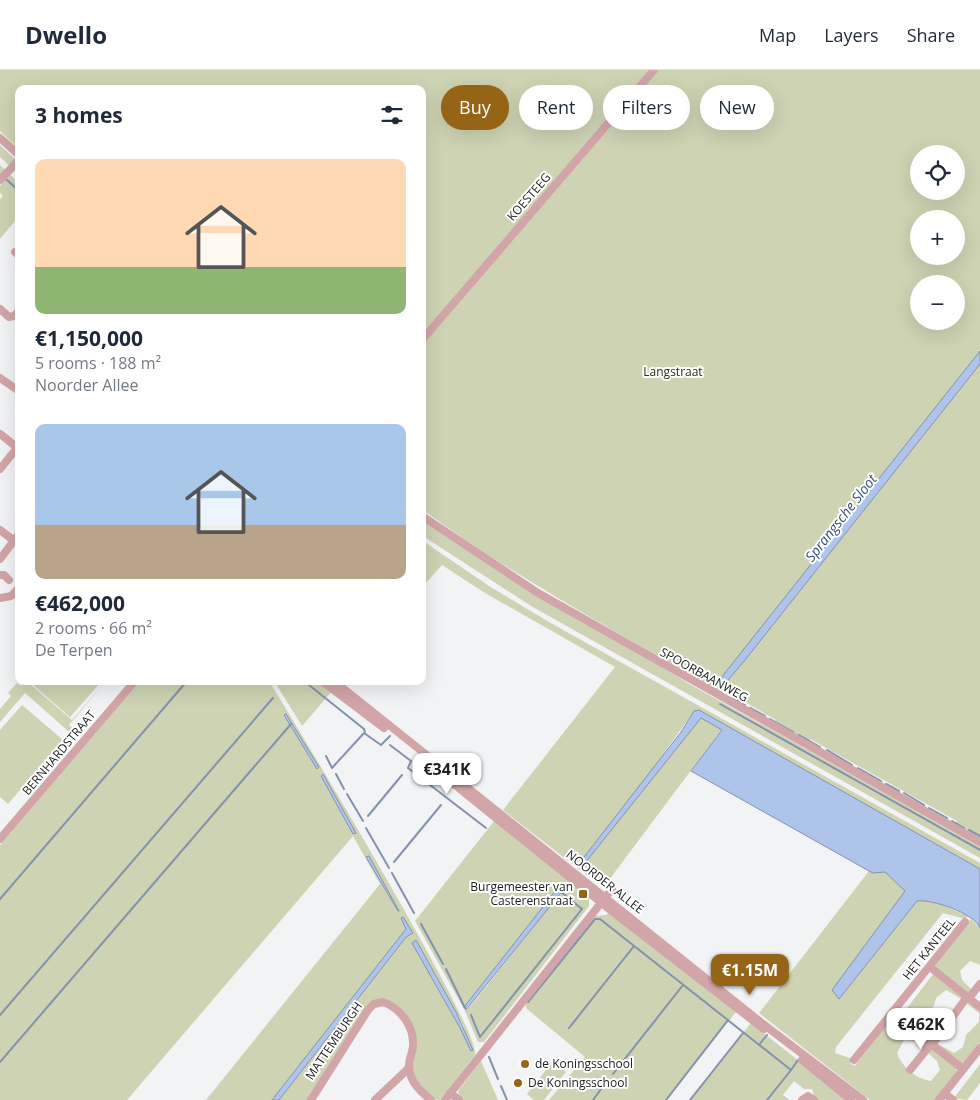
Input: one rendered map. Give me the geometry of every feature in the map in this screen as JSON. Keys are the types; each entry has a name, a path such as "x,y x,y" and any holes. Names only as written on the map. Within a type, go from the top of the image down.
{"street":[{"name":"KOESTEEG","path":"426,335 654,70"},
{"path":"0,138 15,151"},
{"path":"0,180 15,164"},
{"path":"0,309 9,316 15,315"},
{"path":"0,378 12,388 15,388"},
{"path":"0,434 15,446"},
{"path":"0,469 15,452"},
{"name":"SPOORBAANWEG","path":"426,519 538,593 980,842"},
{"path":"0,530 13,540 0,559"},
{"path":"0,575 4,575 9,580"},
{"path":"0,598 15,593"},
{"name":"BERNHARDSTRAAT","path":"0,840 132,685"},
{"name":"NOORDER ALLEE","path":"327,685 481,802"},
{"name":"NOORDER ALLEE","path":"339,685 851,1100"},
{"path":"445,1100 612,889"},
{"name":"NOORDER ALLEE","path":"603,899 862,1100"},
{"name":"HET KANTEEL","path":"854,1060 966,922"},
{"path":"930,967 980,1007"},
{"path":"910,1070 980,984"},
{"name":"MATTEMBURGH","path":"311,1100 368,1010 378,1003 391,1005 397,1010 411,1030 413,1048 408,1068"},
{"path":"892,1013 963,1069"},
{"path":"939,1100 980,1048"},
{"path":"375,1100 408,1068 416,1086 431,1100"},
{"path":"450,1093 459,1100"},
{"path":"944,1093 953,1100"},
{"path":"802,1100 808,1096 814,1100"}],"green space":[{"name":"Langstraat","path":"0,70 980,70 980,835 976,833 973,836 954,826 957,821 810,739 807,743 773,724 776,720 724,690 722,693 532,583 426,512 426,85 15,85 15,145 0,131"},
{"path":"0,145 15,159 15,171 0,157"},
{"path":"0,165 15,179 15,221 0,239 0,199 3,196 0,193 0,186 3,182 0,179"},
{"path":"426,520 691,685 980,845 980,858 531,606 426,538"},
{"path":"426,543 489,586 549,622 980,863 980,869 707,715 694,711 585,863 698,719 705,719 722,729 606,884 589,877 503,810 615,667 485,593 442,565 426,583"},
{"path":"15,685 31,685 72,720 103,685 69,725 80,734 76,738 25,693 0,722 0,709 11,696 8,693"},
{"path":"35,685 98,685 70,717"},
{"path":"137,685 271,685 420,938 469,1034 475,1055 440,1100 435,1099 420,1087 413,1076 411,1064 416,1044 392,1003 368,1005 311,1093 309,1100 279,1100 406,937 411,935 403,921 406,929 272,1100 206,1100 380,884 353,836 127,1100 0,1100 0,845","holes":["416,940 463,1025 471,1051 412,943"]},
{"path":"276,685 325,685 332,691 302,726"},
{"path":"22,705 63,740 8,804 0,797 0,730"},
{"path":"495,820 589,896 589,906 484,1042 478,1042 464,1010 415,921","holes":["564,888 478,997 467,1010 464,1010 480,987"]},
{"path":"869,871 873,873 885,872 906,891 833,990 839,999 917,901 937,903 968,916 965,919 943,913 836,1047 835,1053 850,1058 851,1064 855,1066 891,1019 897,1020 927,1045 925,1049 915,1041 904,1040 897,1053 902,1063 910,1072 920,1078 931,1081 940,1070 937,1061 928,1053 932,1049 956,1067 957,1073 935,1100 870,1100 759,1013"},
{"path":"610,912 736,1012 667,1100 549,1100 585,1057 526,1008 526,1002 594,916 606,915"},
{"path":"971,919 980,928 980,965 970,961 960,971 962,980 972,990 969,994 937,969 935,965"},
{"path":"934,973 964,997 963,1000 946,990 936,998 934,1006 922,1021 924,1031 934,1040 932,1041 900,1017"},
{"path":"969,1002 980,1010 980,1044 964,1063 958,1063 938,1044 954,1053 963,1047 966,1035 979,1022 979,1013 966,1003"},
{"path":"751,1023 848,1100 818,1100 814,1097 812,1089 804,1089 794,1081 783,1095 790,1100 691,1100"},
{"path":"481,1061 498,1100 464,1100 459,1096 458,1091"},
{"path":"553,1061 566,1072 544,1100 534,1100 527,1094"},
{"path":"980,1064 980,1083 967,1100 954,1098"}],"water":[{"name":"Sprangsche Sloot","path":"980,351 980,364 745,660 719,691 713,688"},
{"path":"699,710 980,869 980,928 970,917 952,908 932,902 917,901 839,999 832,990 905,891 885,872 873,873 869,871 691,771 722,730 701,718 585,863 581,861 681,732 694,711"},
{"path":"286,714 319,767 317,769 284,715"},
{"path":"323,774 356,833 353,834 321,776"},
{"path":"369,856 399,911 366,857"},
{"path":"560,885 564,889 466,1010 465,1006"},
{"path":"403,917 413,933 406,937 279,1100 272,1100 406,929 401,918"},
{"path":"416,940 456,1012 473,1050 471,1051 412,943"}],"waterway":[{"path":"7,180 15,187"},
{"path":"0,899 184,685"},
{"path":"309,685 364,729 365,733"},
{"path":"0,1015 273,698"},
{"path":"733,698 745,705"},
{"path":"720,704 980,850"},
{"path":"750,708 765,716"},
{"path":"770,719 793,732"},
{"path":"0,1062 291,724"},
{"path":"326,756 332,768 364,733 381,745 390,736"},
{"path":"799,735 820,747"},
{"path":"390,745 411,761 408,768 486,828"},
{"path":"827,750 852,765"},
{"path":"858,768 881,781"},
{"path":"336,774 344,789"},
{"path":"368,816 402,775"},
{"path":"886,784 899,791"},
{"path":"904,793 924,805"},
{"path":"347,794 363,821"},
{"path":"394,862 441,805"},
{"path":"929,808 947,818"},
{"path":"952,821 964,828"},
{"path":"366,828 389,868"},
{"path":"969,830 980,836"},
{"path":"392,873 414,913"},
{"path":"471,1015 480,1037 582,909 561,892"},
{"path":"528,1002 595,919 600,919 791,1070 767,1100"},
{"path":"421,924 443,964"},
{"path":"569,1028 634,946"},
{"path":"446,969 465,1008"},
{"path":"613,1074 683,985"},
{"path":"666,1100 728,1020"},
{"path":"690,1100 743,1033"},
{"path":"759,1045 767,1035"},
{"path":"489,1057 498,1079"},
{"path":"791,1070 798,1060"},
{"path":"593,1100 607,1081"},
{"path":"501,1086 507,1100"}],"place":[{"name":"Burgemeester van Casterenstraat","path":"583,894"},
{"name":"de Koningsschool","path":"525,1064"},
{"name":"De Koningsschool","path":"518,1083"}]}
